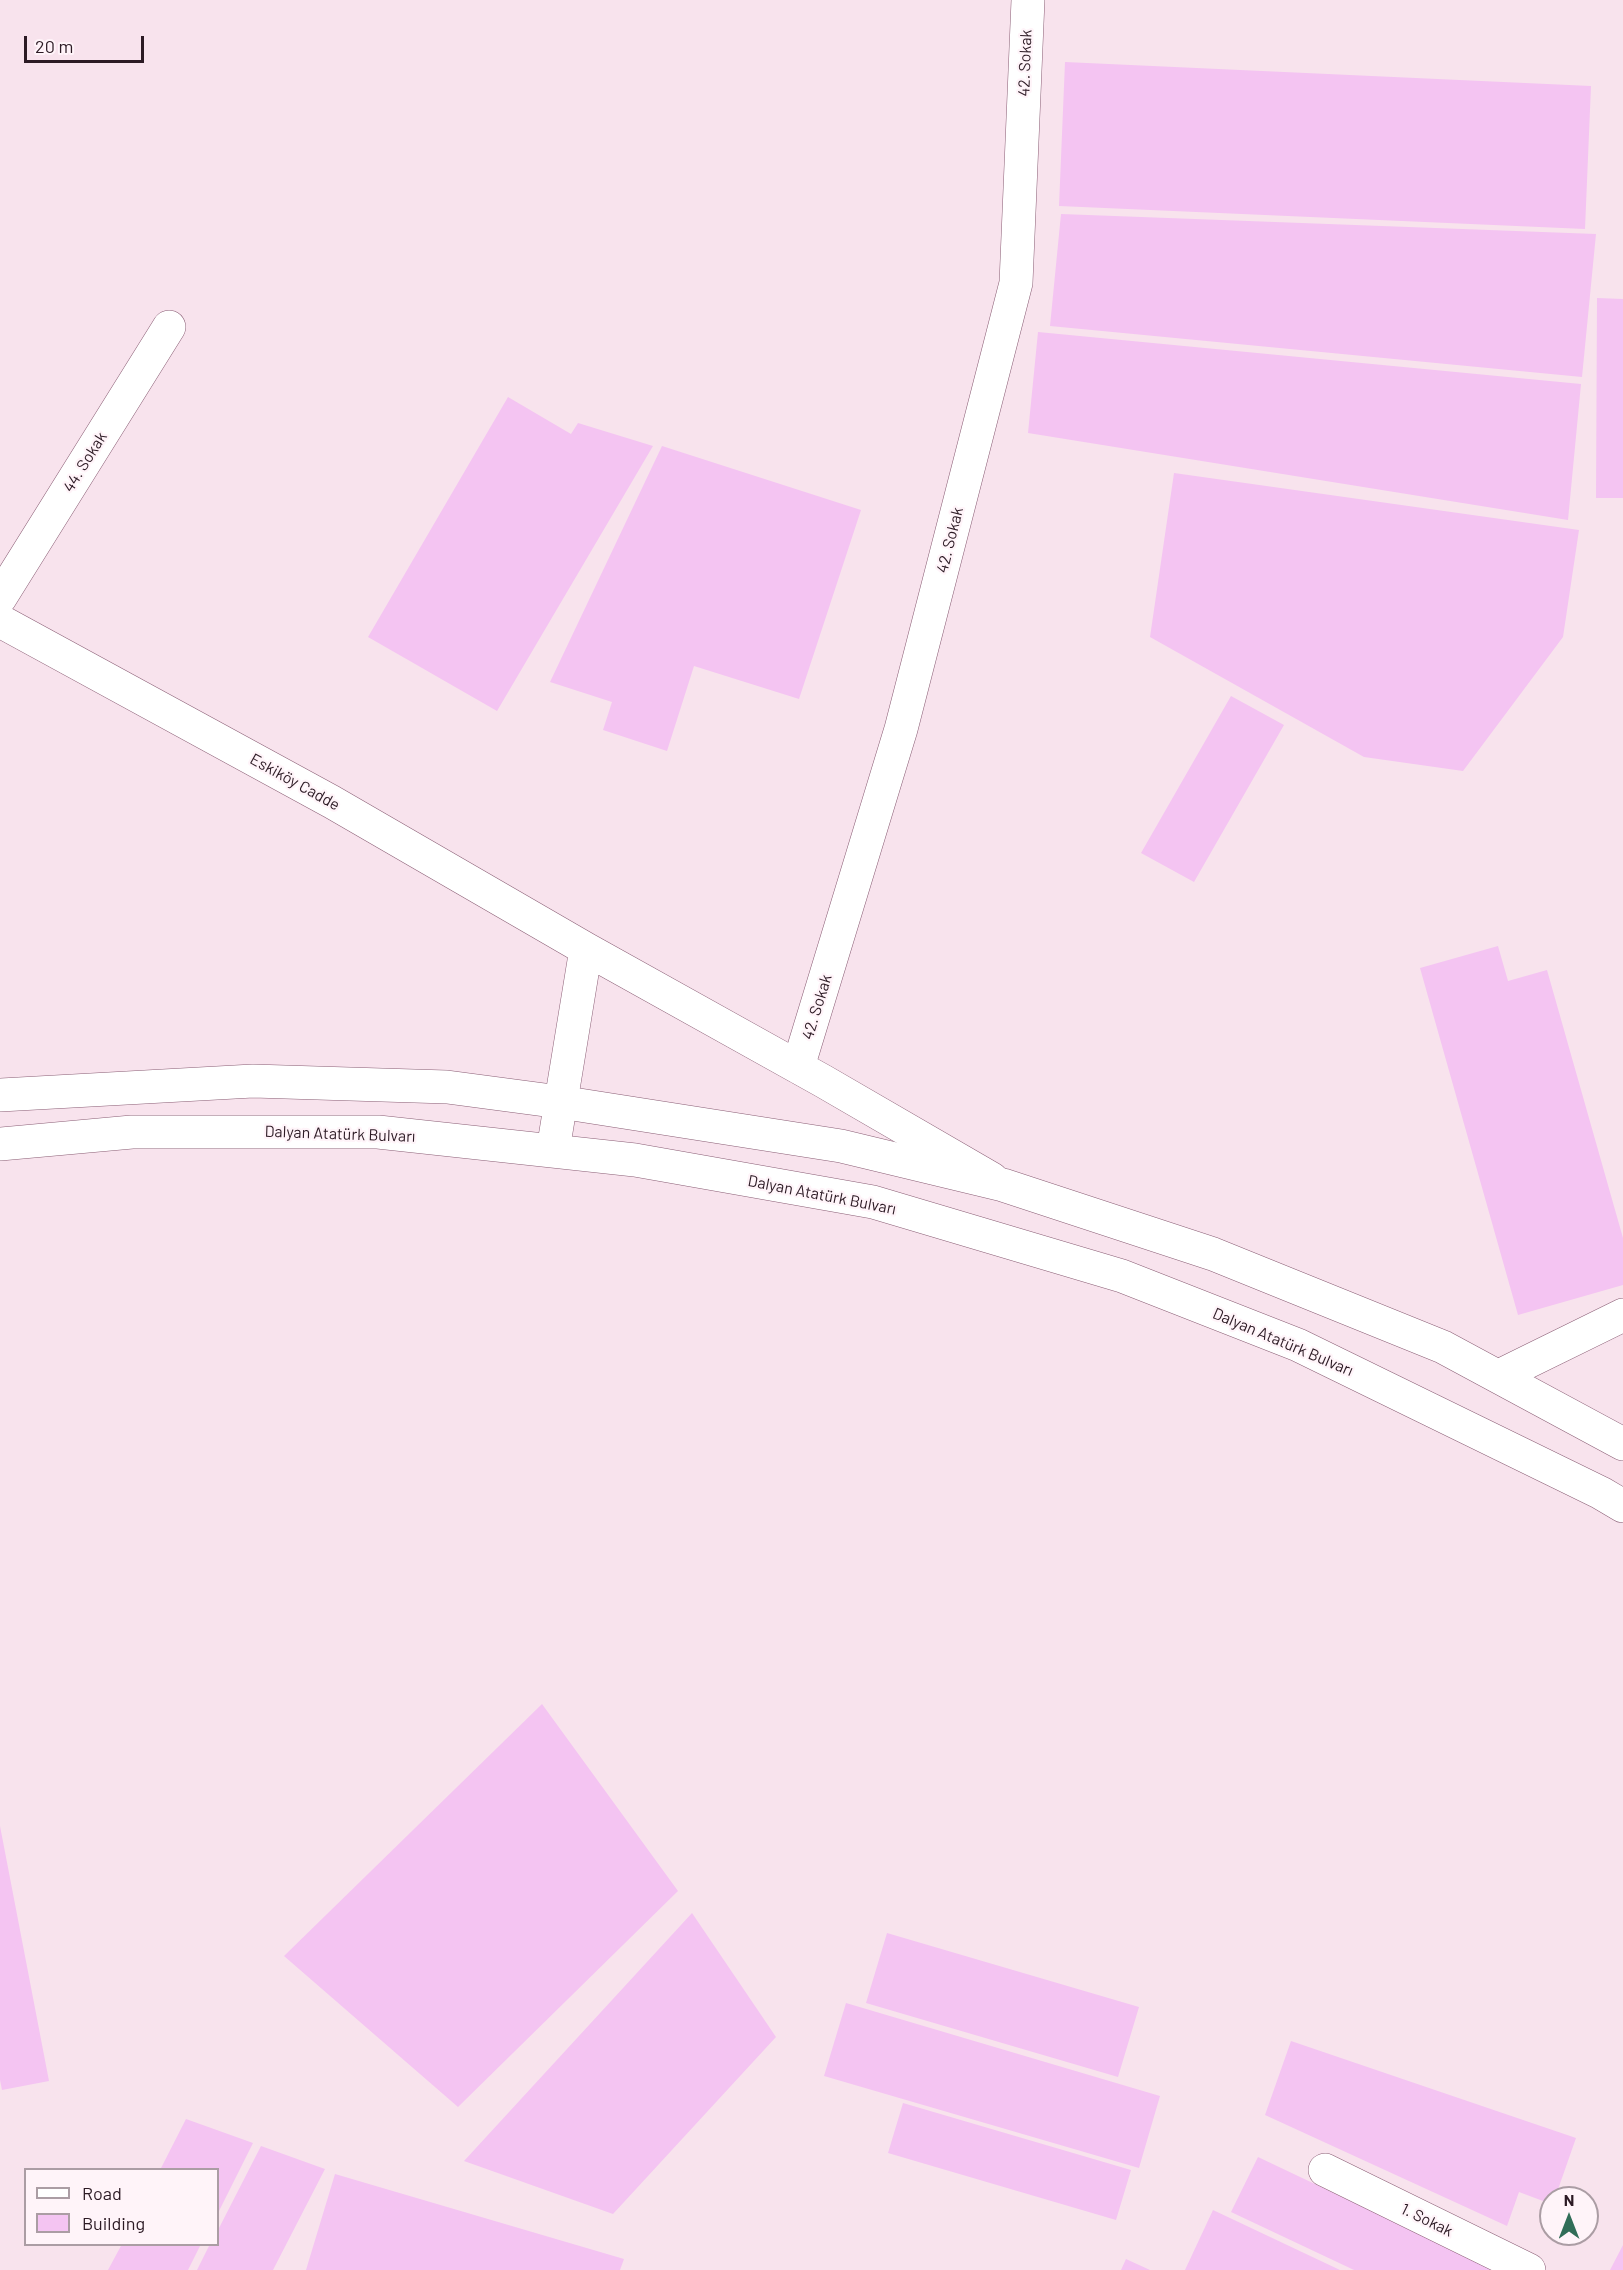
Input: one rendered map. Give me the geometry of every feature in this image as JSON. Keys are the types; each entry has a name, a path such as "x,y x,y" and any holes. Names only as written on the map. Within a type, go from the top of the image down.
{"main road":[{"name":"42. Sokak","path":"798,1067 901,729 1016,283 1028,0"},
{"name":"44. Sokak","path":"0,598 169,327"},
{"name":"Eskiköy Cadde","path":"0,621 332,802 1003,1185"},
{"path":"553,1150 586,949"},
{"path":"0,1095 253,1081 447,1087 560,1102 841,1146 1003,1185 1213,1254 1443,1347 1623,1444"},
{"name":"Dalyan Atatürk Bulvarı","path":"0,1144 132,1132 378,1132 635,1160 873,1202 1122,1276 1298,1345 1601,1493 1623,1506"},
{"path":"1499,1376 1623,1316"},
{"name":"1. Sokak","path":"1325,2170 1529,2270"}],"building":[{"path":"1065,62 1591,86 1585,229 1059,206"},
{"path":"1061,214 1596,234 1582,377 1050,326"},
{"path":"1597,298 1623,299 1623,498 1596,498"},
{"path":"1038,332 1581,384 1568,520 1028,433"},
{"path":"508,397 571,434 578,423 653,446 497,711 368,637"},
{"path":"662,446 861,510 799,699 694,666 667,751 603,730 612,702 550,682"},
{"path":"1174,473 1579,530 1563,637 1463,771 1364,757 1150,637"},
{"path":"1231,696 1284,725 1194,882 1141,853"},
{"path":"1498,946 1508,981 1547,970 1623,1238 1623,1285 1518,1315 1420,968"},
{"path":"542,1704 678,1891 458,2107 284,1956"},
{"path":"0,1826 49,2081 2,2090 0,2080"},
{"path":"692,1913 776,2037 613,2214 464,2161"},
{"path":"887,1933 1139,2007 1118,2077 866,2003"},
{"path":"846,2003 1160,2096 1139,2168 824,2076"},
{"path":"1291,2041 1576,2138 1559,2186 1539,2186 1539,2200 1519,2192 1507,2226 1265,2115"},
{"path":"903,2103 1131,2170 1116,2220 888,2153"},
{"path":"186,2119 253,2143 219,2211 219,2168 161,2168"},
{"path":"261,2146 325,2169 273,2270 197,2270 209,2246 219,2246 219,2228"},
{"path":"1258,2157 1496,2270 1354,2270 1231,2212"},
{"path":"335,2174 624,2259 620,2270 306,2270"},
{"path":"1213,2210 1340,2270 1185,2270"},
{"path":"1623,2245 1623,2270 1610,2270"},
{"path":"121,2246 200,2246 188,2270 108,2270"},
{"path":"1126,2259 1150,2270 1121,2270"}]}
